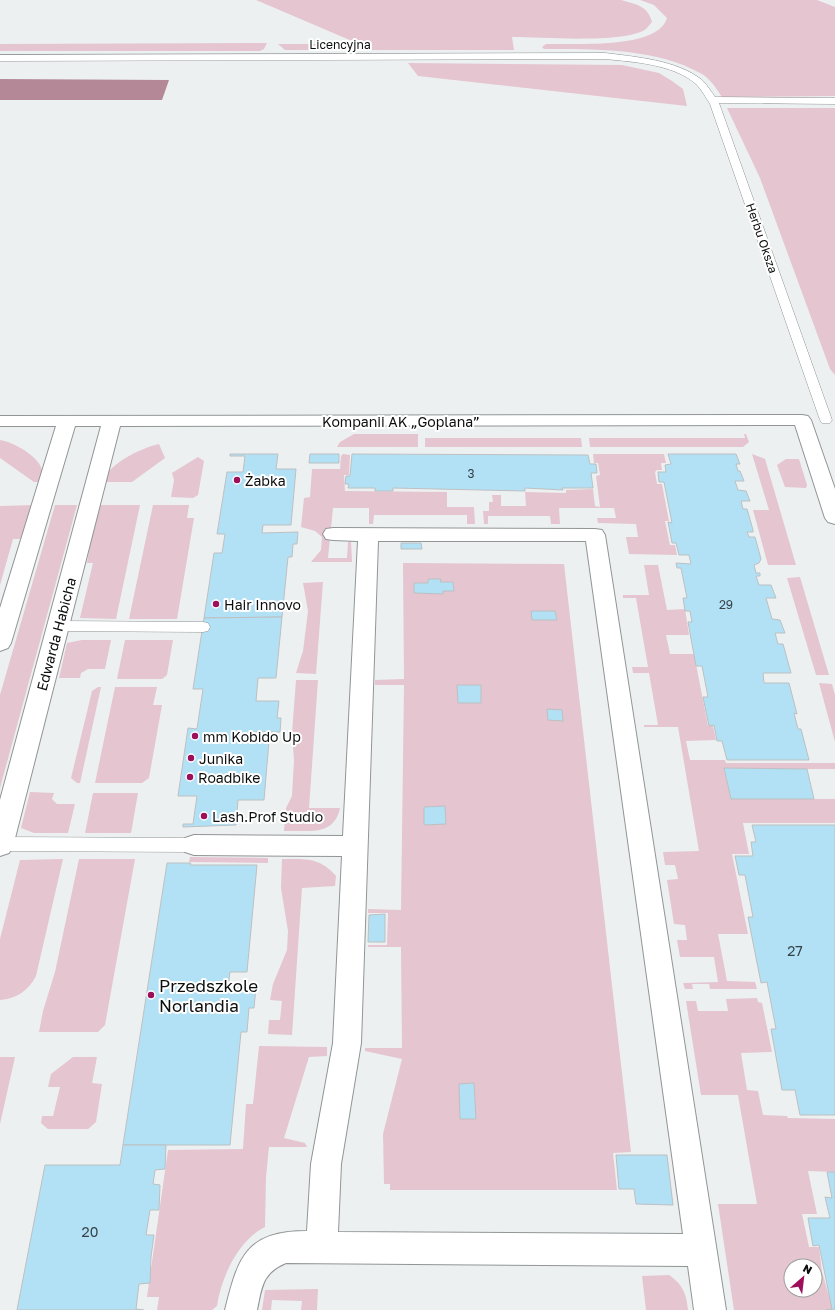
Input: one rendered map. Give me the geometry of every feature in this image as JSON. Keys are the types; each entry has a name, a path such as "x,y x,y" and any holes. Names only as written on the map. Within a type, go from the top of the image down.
{"street":[{"name":"Edwarda Habicha","path":"0,845 112,420"},
{"name":"Kompanii AK „Goplana”","path":"0,421 802,420"},
{"path":"802,420 835,518"},
{"path":"0,643 67,421"},
{"path":"333,534 596,535 710,1310"},
{"path":"322,1248 326,1164 347,1043 368,535"},
{"path":"194,845 355,846"},
{"path":"241,1310 249,1276 262,1257 285,1247 702,1250"}],"lane":[{"name":"Licencyjna","path":"0,58 605,56 648,62 678,72"},
{"name":"Herbu Oksza","path":"678,72 700,83 712,100 831,420"},
{"path":"712,100 835,101"},
{"path":"802,420 831,420"},
{"path":"58,626 203,627"},
{"path":"0,845 194,845"}],"shaded area":[{"path":"256,0 621,0 641,6 648,12 652,22 646,29 635,34 620,37 582,39 512,37 514,50 285,50 278,44 359,44"},
{"path":"640,0 817,0 835,7 835,96 722,97 704,75 683,65 664,59 644,54 624,52 583,49 544,49 542,47 546,44 614,43 632,40 648,35 660,28 667,18 654,5"},
{"path":"267,43 264,49 260,51 0,51 0,44"},
{"path":"408,63 622,65 659,73 672,81 683,89 687,106 418,76"},
{"path":"0,79 169,80 162,100 0,100"},
{"path":"727,108 835,108 835,375 830,369 760,178"},
{"path":"354,434 418,434 418,447 337,447 340,442"},
{"path":"744,434 746,434 749,442 743,447 590,447 589,438 745,438"},
{"path":"425,438 581,438 582,447 425,447"},
{"path":"0,440 25,450 36,460 42,470 42,482 34,482 0,458"},
{"path":"159,444 165,458 132,482 101,482 111,469 118,463 142,449"},
{"path":"343,454 350,455 349,475 344,475 345,491 447,492 447,507 474,507 475,524 467,524 467,515 374,515 373,524 369,524 369,508 333,508 328,558 347,558 348,542 351,541 352,562 311,562 321,550 322,537 315,531 301,527 304,498 310,497 312,469 340,469 341,456"},
{"path":"593,454 664,454 666,463 661,463 662,470 657,470 655,472 657,484 662,484 669,521 665,521 670,545 675,545 677,555 629,554 626,537 638,537 636,524 598,523 597,518 616,518 614,508 559,508 560,524 551,524 550,516 488,516 488,524 484,524 483,511 489,511 489,502 493,502 492,495 501,495 501,506 526,506 525,492 566,493 566,490 593,489 595,506 600,507 596,476 600,475 598,463 594,463"},
{"path":"752,454 765,459 796,565 768,565 753,510 769,510"},
{"path":"198,457 204,461 198,495 193,498 171,497 174,480 172,473"},
{"path":"786,459 799,459 807,485 806,488 785,487 777,465"},
{"path":"35,505 20,539 13,539 0,585 0,506"},
{"path":"55,505 77,505 0,788 0,695"},
{"path":"96,505 140,505 116,619 80,618 93,563 87,563"},
{"path":"153,505 189,505 187,518 194,518 177,619 129,619"},
{"path":"403,563 564,564 631,1152 613,1153 617,1190 390,1190 390,1184 384,1184 383,1134 402,1059 365,1051 365,1048 402,1048 401,947 368,947 368,945 387,945 388,913 368,913 368,909 401,910 404,685 375,685 375,680 404,679"},
{"path":"644,565 658,565 667,610 685,609 689,635 666,635 670,654 694,654 708,726 713,726 716,740 686,741 690,760 725,760 726,763 835,763 835,769 724,769 731,799 835,799 835,823 743,823 749,854 732,854 748,934 718,934 727,981 755,982 757,989 710,989 709,984 692,984 693,989 685,989 683,983 718,982 714,957 680,957 677,940 687,940 685,925 674,924 667,880 678,879 675,865 665,865 663,852 699,851 678,727 644,727 644,725 658,725 649,673 633,673 632,667 648,667 636,598 623,598 623,595 649,595"},
{"path":"800,577 829,675 816,675 787,578"},
{"path":"323,582 316,674 296,673 303,651 308,611 303,583"},
{"path":"82,640 111,640 105,669 88,669 81,673 80,678 59,678 67,643"},
{"path":"125,640 173,640 167,675 162,679 117,679"},
{"path":"296,680 318,680 309,808 340,808 337,817 332,824 319,830 284,831 286,808 292,796 294,760 292,733"},
{"path":"819,683 832,684 835,695 835,742"},
{"path":"98,687 101,687 80,783 77,783 71,778 92,691"},
{"path":"115,687 157,687 153,705 162,705 149,778 142,783 95,783"},
{"path":"30,792 54,793 52,799 57,804 75,804 68,833 34,833 21,828"},
{"path":"93,793 138,793 131,833 85,833"},
{"path":"190,857 268,858 268,863 189,862"},
{"path":"63,859 36,976 30,986 17,996 0,1000 0,939 20,860"},
{"path":"79,859 135,859 105,1025 98,1032 39,1032 43,1011 55,972"},
{"path":"282,859 312,860 324,865 336,876 335,886 302,888 292,1035 268,1034 269,1020 280,1020 282,1001 270,1000 273,984 287,950 288,931 281,888"},
{"path":"757,998 758,1002 762,1003 772,1052 741,1053 747,1090 758,1091 763,1115 787,1116 788,1118 835,1119 835,1172 808,1171 817,1214 802,1214 809,1247 819,1247 820,1258 783,1258 783,1298 823,1298 823,1275 833,1310 734,1310 718,1204 757,1204 738,1095 701,1095 686,1001 696,1001 698,1011 728,1011 726,999"},
{"path":"259,1046 327,1047 327,1056 309,1057 284,1138 305,1143 307,1147 269,1147 266,1177 265,1227 255,1233 247,1241 232,1261 222,1284 217,1306 212,1310 157,1310 159,1297 147,1297 168,1150 243,1149 246,1104 253,1104"},
{"path":"0,1057 15,1057 0,1124"},
{"path":"73,1057 97,1057 92,1083 102,1084 96,1122 88,1129 48,1129 41,1123 42,1116 53,1116 60,1087 48,1087 51,1074"},
{"path":"669,1275 681,1286 688,1310 646,1310 642,1276"},
{"path":"318,1289 317,1310 301,1310 302,1301 272,1300 271,1310 262,1310 265,1290"}],"building":[{"path":"230,454 278,454 276,469 296,469 291,525 263,525 262,533 298,532 297,544 293,544 292,557 288,557 282,617 204,618 214,553 222,553 223,547 225,534 217,534 227,472 243,472 245,456 230,456"},
{"path":"310,454 339,454 339,463 309,463"},
{"path":"352,454 588,455 590,464 596,464 597,473 591,473 593,488 562,488 563,490 525,488 525,491 393,488 393,491 375,491 375,488 348,488 349,484 345,484 346,476 350,476"},
{"path":"668,454 736,454 740,464 736,464 738,471 740,471 744,481 735,481 738,490 746,491 750,501 741,501 743,509 747,509 753,530 753,532 747,532 749,537 755,537 761,559 759,563 754,565 756,573 760,573 760,576 756,576 759,585 771,585 776,598 766,598 772,619 780,620 785,633 775,633 778,644 783,644 791,673 763,673 764,683 789,683 797,714 794,713 798,729 801,729 809,760 727,760 722,741 717,741 714,725 709,726 703,697 708,697 702,666 696,666 688,622 692,622 690,611 685,611 683,598 687,598 681,568 677,568 676,563 691,564 689,555 679,555 676,543 672,543 668,522 672,523 664,482 659,482 658,472 666,472 665,465 671,464"},
{"path":"401,543 421,543 422,549 401,549"},
{"path":"428,579 441,579 440,582 453,582 454,591 443,591 443,594 414,593 414,583 428,583"},
{"path":"531,611 555,611 557,620 532,620"},
{"path":"282,617 276,678 258,678 256,701 279,701 277,718 281,718 280,732 252,732 251,741 269,741 264,800 238,800 236,825 183,827 183,824 193,824 197,796 178,796 188,728 197,729 203,689 193,689 204,618"},
{"path":"457,685 481,685 481,703 458,703"},
{"path":"547,709 562,710 563,721 548,720"},
{"path":"724,768 807,769 814,799 731,799"},
{"path":"445,806 446,824 424,825 424,807"},
{"path":"752,825 835,825 835,1115 800,1115 795,1090 782,1090 771,1029 776,1029 767,982 761,983 748,917 753,917 745,875 739,875 735,856 753,856 751,842 756,842"},
{"path":"167,863 191,863 190,865 257,865 247,972 230,972 228,987 256,987 254,1008 249,1008 247,1032 241,1032 230,1145 123,1145"},
{"path":"385,914 385,942 368,942 369,915"},
{"path":"474,1083 476,1119 460,1119 459,1084"},
{"path":"123,1145 166,1145 165,1169 155,1170 153,1184 160,1185 159,1210 150,1210 146,1235 154,1235 150,1283 139,1284 136,1309 144,1310 17,1310 45,1165 120,1165"},
{"path":"616,1155 667,1155 673,1205 636,1204 634,1189 619,1189"},
{"path":"827,1172 835,1172 835,1310 826,1310 832,1309 823,1258 822,1258 819,1245 813,1246 808,1218 830,1218 825,1197 832,1198"}],"place":[{"name":"Żabka","path":"237,480"},
{"name":"Hair Innovo","path":"216,604"},
{"name":"mm Kobido Up","path":"195,736"},
{"name":"Junika","path":"191,758"},
{"name":"Roadbike","path":"190,777"},
{"name":"Lash.Prof Studio","path":"204,816"},
{"name":"Przedszkole Norlandia","path":"151,995"}]}
